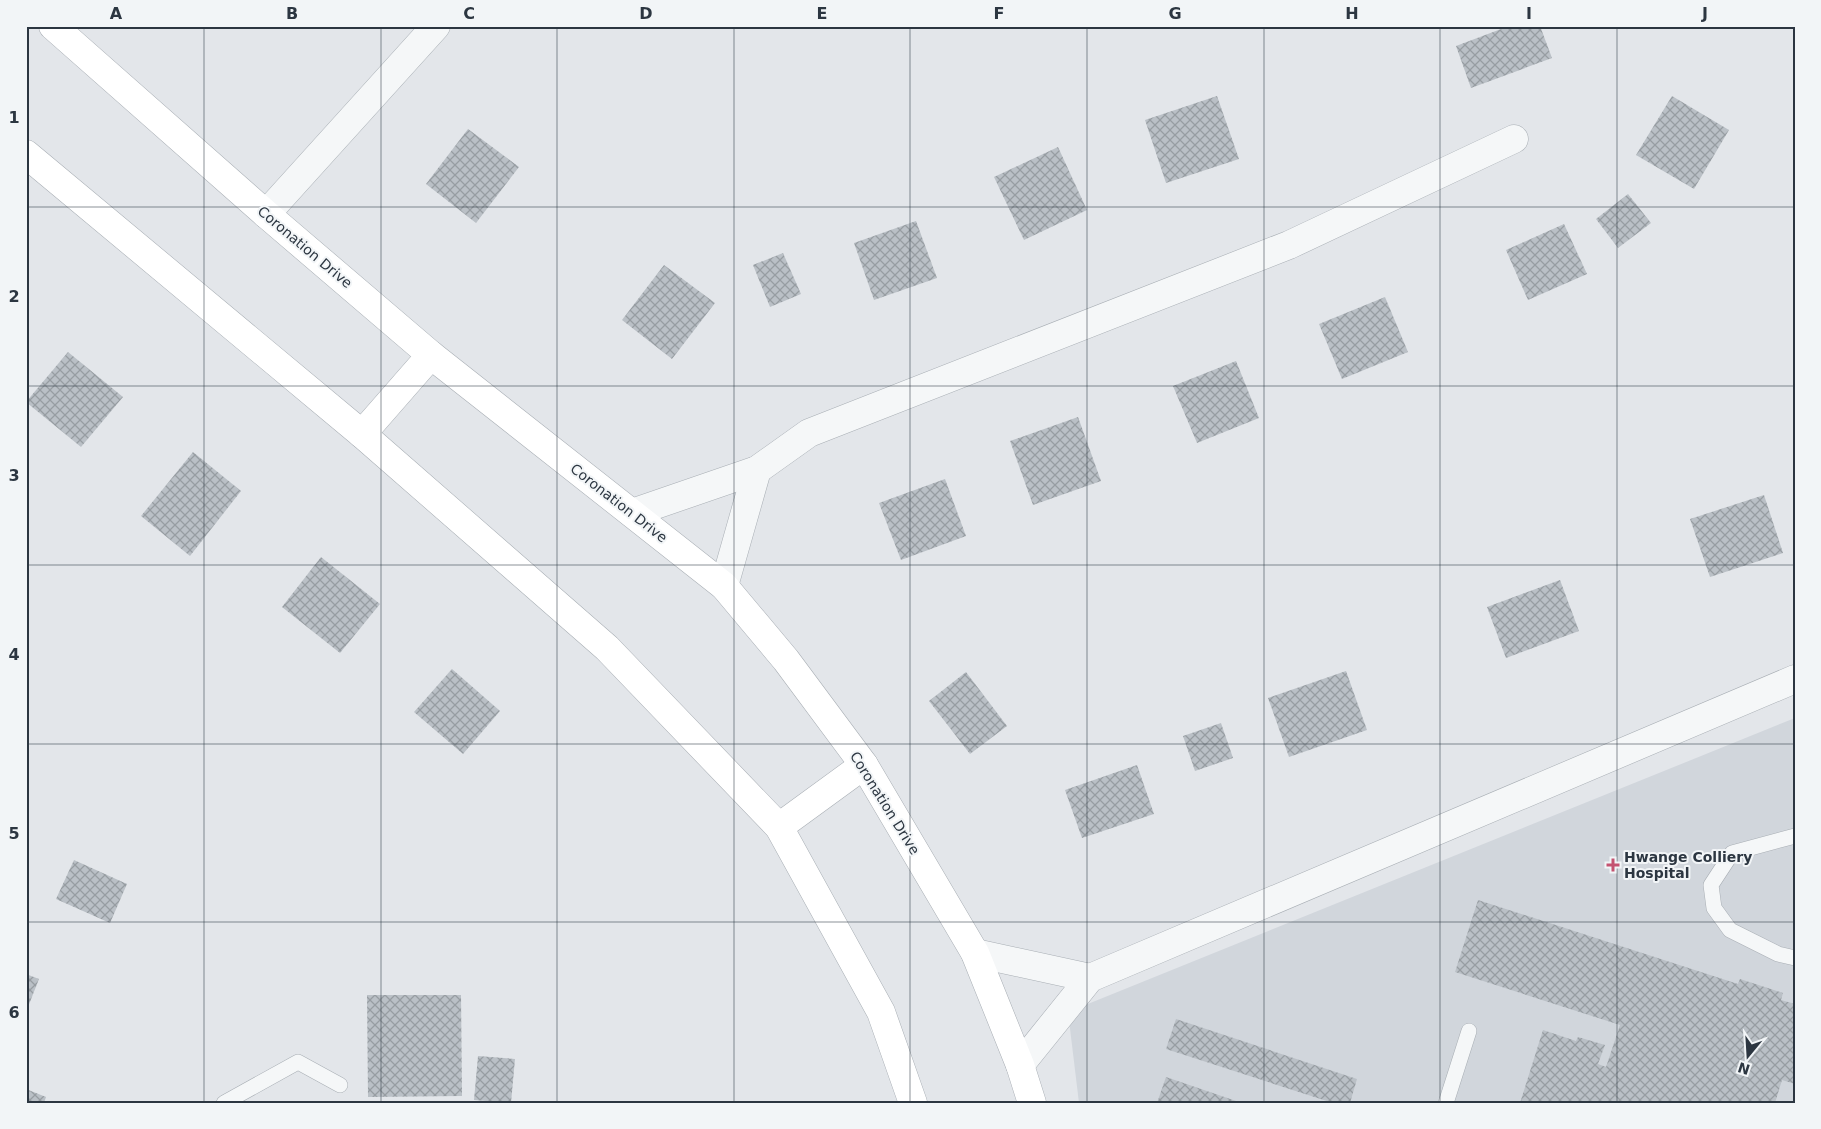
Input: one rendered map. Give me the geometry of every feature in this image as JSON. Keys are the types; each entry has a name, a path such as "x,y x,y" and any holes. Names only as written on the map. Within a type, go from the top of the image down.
{"street":[{"name":"Coronation Drive","path":"53,26 266,214 432,355 724,586 786,660 864,765 975,953 1020,1065 1032,1103"},
{"path":"266,214 436,26"},
{"path":"632,513 757,470 809,433 1289,245 1514,139"},
{"path":"26,154 362,434 608,648 780,827 881,1012 913,1103"},
{"path":"362,434 432,355"},
{"path":"724,586 757,470"},
{"path":"1020,1065 1090,978 1795,679"},
{"path":"780,827 864,765"},
{"path":"975,953 1090,978"}],"lane":[{"path":"1795,836 1732,853 1711,885 1714,908 1730,930 1778,954 1795,958"},
{"path":"1446,1103 1469,1031"},
{"path":"224,1103 298,1062 340,1085"}],"shaded area":[{"name":"Hwange Colliery Hospital","path":"1795,718 1795,1103 1079,1103 1068,1012"}],"building":[{"path":"1509,26 1540,26 1552,58 1471,88 1456,46"},
{"path":"1217,96 1239,159 1166,183 1145,120"},
{"path":"1672,96 1729,130 1694,189 1636,155"},
{"path":"468,129 519,167 476,223 426,184"},
{"path":"1058,147 1087,210 1024,240 994,177"},
{"path":"1628,194 1651,223 1618,248 1596,219"},
{"path":"916,221 937,278 874,300 854,243"},
{"path":"1564,224 1587,274 1528,300 1506,250"},
{"path":"783,253 801,294 770,307 753,265"},
{"path":"664,265 715,303 672,359 622,320"},
{"path":"1385,297 1408,352 1342,379 1319,324"},
{"path":"68,352 123,397 81,447 26,402"},
{"path":"1236,361 1259,418 1197,443 1173,386"},
{"path":"1078,417 1101,481 1033,505 1010,441"},
{"path":"193,452 241,491 190,556 141,516"},
{"path":"945,479 966,536 901,560 879,503"},
{"path":"1764,495 1783,553 1710,577 1690,519"},
{"path":"321,557 380,604 340,653 282,607"},
{"path":"1560,580 1579,631 1506,658 1487,607"},
{"path":"452,669 500,711 463,754 414,712"},
{"path":"1346,671 1367,730 1289,757 1268,698"},
{"path":"966,672 1007,726 970,754 929,701"},
{"path":"1221,723 1233,758 1195,771 1183,736"},
{"path":"1137,765 1154,814 1082,838 1065,790"},
{"path":"74,860 127,884 110,923 56,899"},
{"path":"1478,900 1738,984 1740,979 1783,993 1781,1000 1795,1004 1795,1084 1782,1080 1775,1103 1520,1103 1543,1030 1576,1041 1578,1037 1605,1045 1598,1064 1606,1067 1620,1025 1455,972"},
{"path":"26,974 39,979 26,1012"},
{"path":"367,995 461,995 462,1096 368,1097"},
{"path":"1176,1019 1357,1079 1350,1103 1333,1103 1166,1049"},
{"path":"478,1056 515,1059 511,1103 474,1100"},
{"path":"1166,1077 1239,1102 1239,1103 1157,1103"},
{"path":"26,1089 46,1097 44,1103 26,1102"}],"place":[{"name":"Hwange Colliery Hospital","path":"1613,865"}]}
